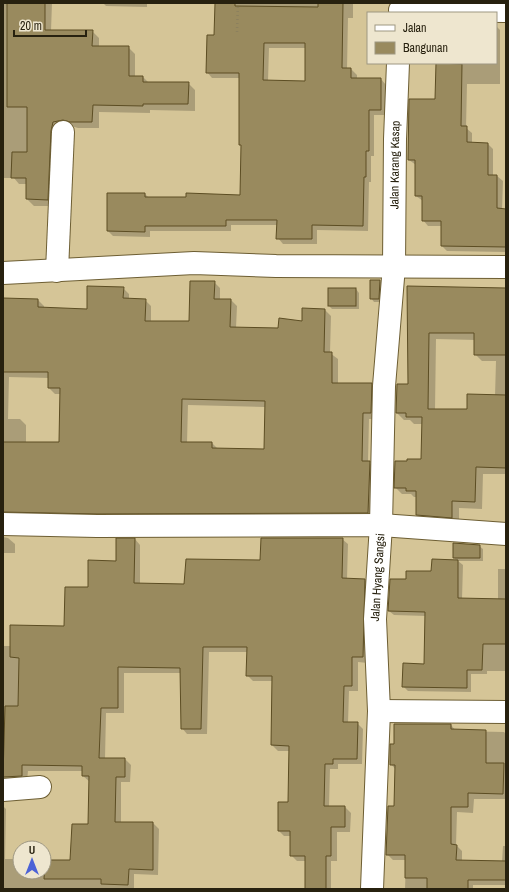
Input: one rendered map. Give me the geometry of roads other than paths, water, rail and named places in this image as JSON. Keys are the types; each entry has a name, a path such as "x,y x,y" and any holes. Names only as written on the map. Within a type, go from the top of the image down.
{"street":[{"path":"400,9 506,12"},
{"name":"Jalan Karang Kasap","path":"394,266 395,139 398,64"},
{"path":"57,271 63,132"},
{"path":"3,273 194,263 276,266 506,267"},
{"name":"Jalan Hyang Sangsi","path":"372,889 379,711 375,618 382,525 384,386 394,266"},
{"path":"3,524 90,526 382,525 506,534"},
{"path":"379,711 506,712"},
{"path":"3,790 40,787"}]}
